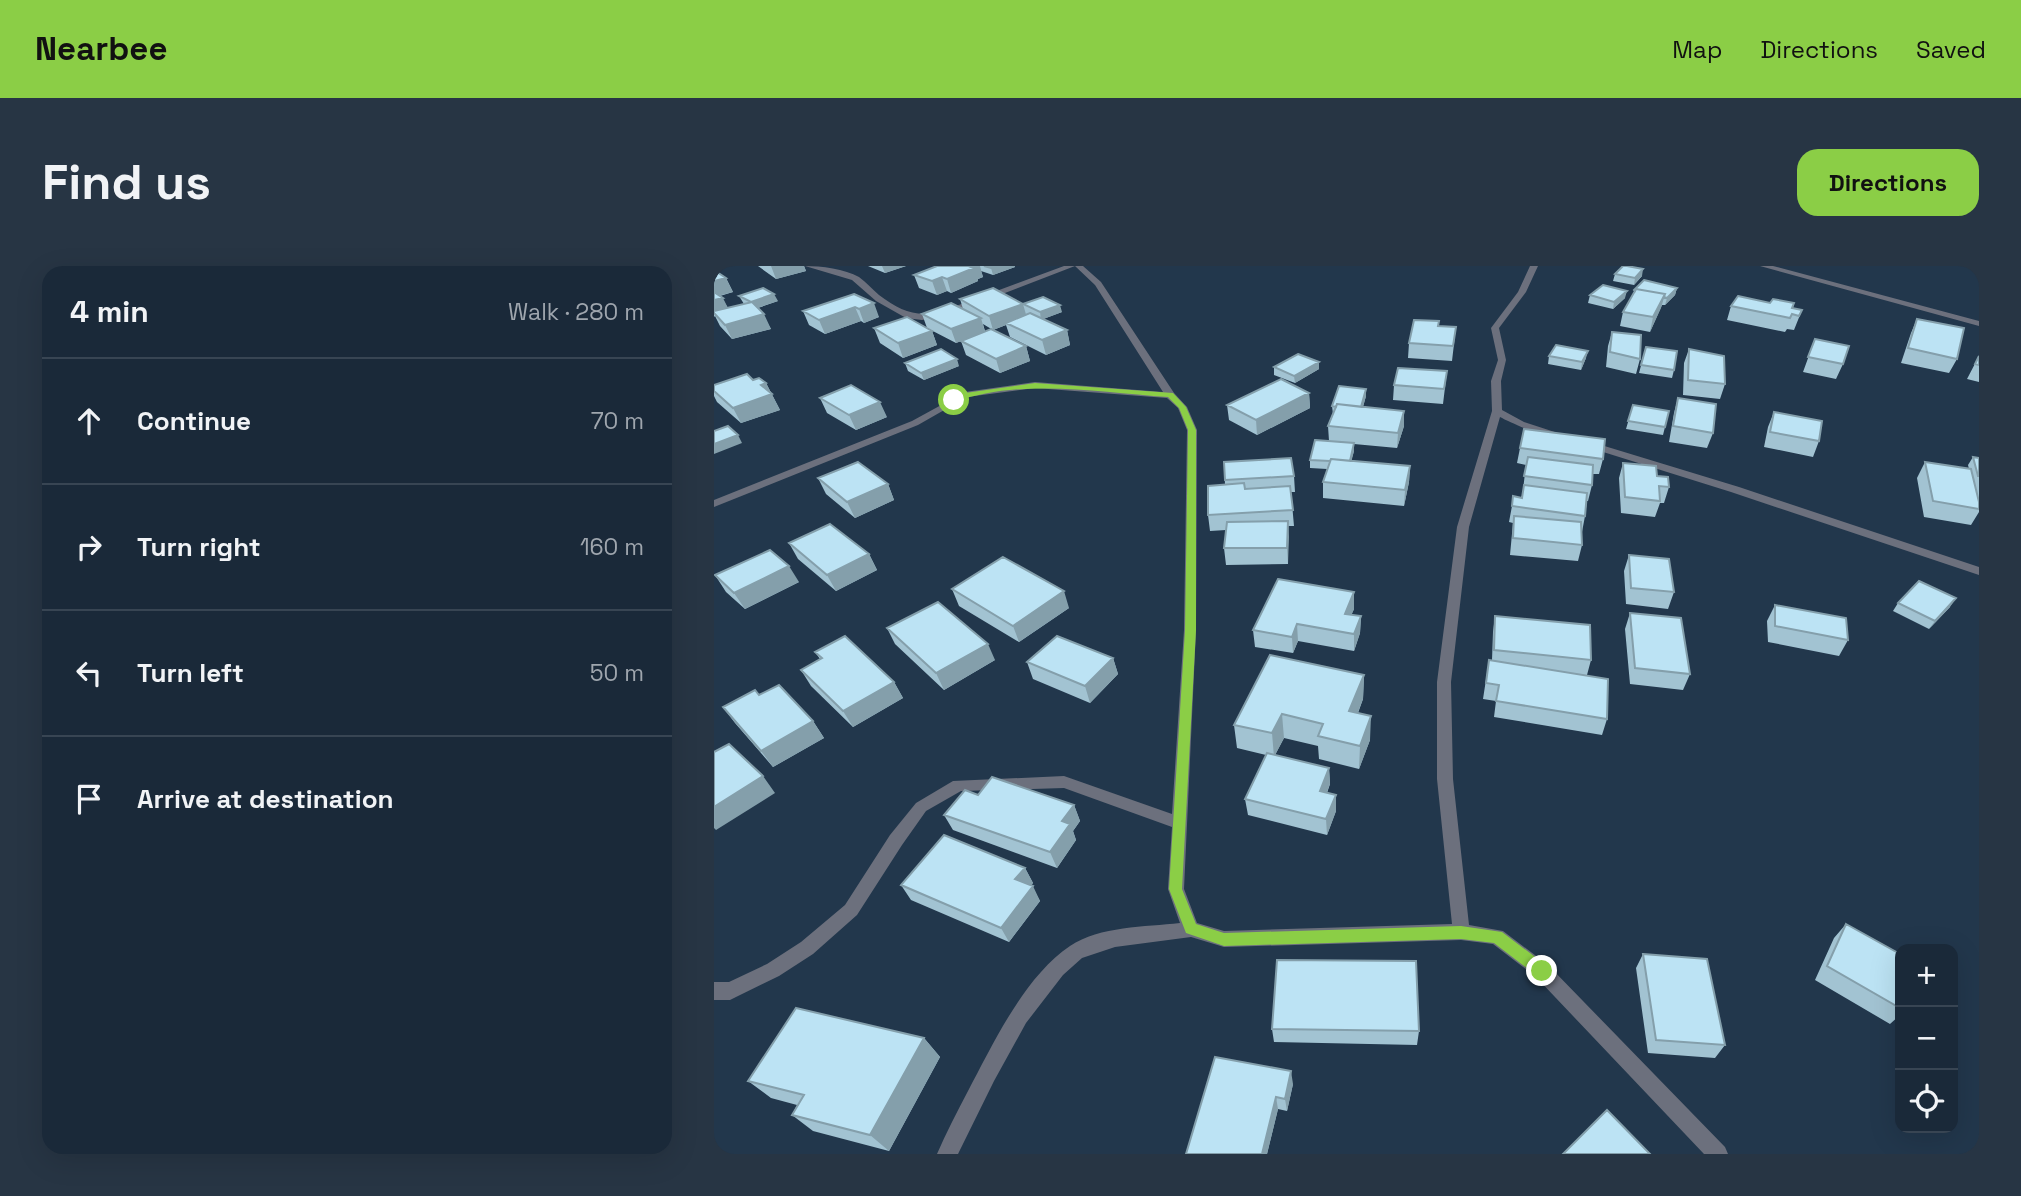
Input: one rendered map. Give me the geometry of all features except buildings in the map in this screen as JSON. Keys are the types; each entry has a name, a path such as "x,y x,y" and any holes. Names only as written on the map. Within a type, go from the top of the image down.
{"street":[{"path":"809,266 855,278 879,299 909,316 922,318 942,314 1072,266"},
{"path":"1079,266 1098,284 1170,395 1182,407 1192,430 1191,630 1175,889 1191,929"},
{"path":"1461,932 1445,779 1444,682 1463,527 1497,411 1496,381 1502,360 1495,328 1522,292 1534,266"},
{"path":"1764,266 1979,324"},
{"path":"714,504 915,423 965,395 1035,385 1170,395"},
{"path":"1497,411 1521,424 1694,475 1979,571"},
{"path":"714,991 730,991 773,970 807,948 851,910 896,840 921,807 958,785 1064,782 1179,823"},
{"path":"947,1154 1009,1034 1048,980 1077,951 1112,940 1191,929 1224,939 1461,932 1497,937 1542,971 1718,1154"}],"route":[{"path":"954,400 965,395 1035,385 1170,395 1182,407 1192,430 1191,630 1175,889 1191,929 1224,939 1461,932 1497,937 1542,971"}]}
